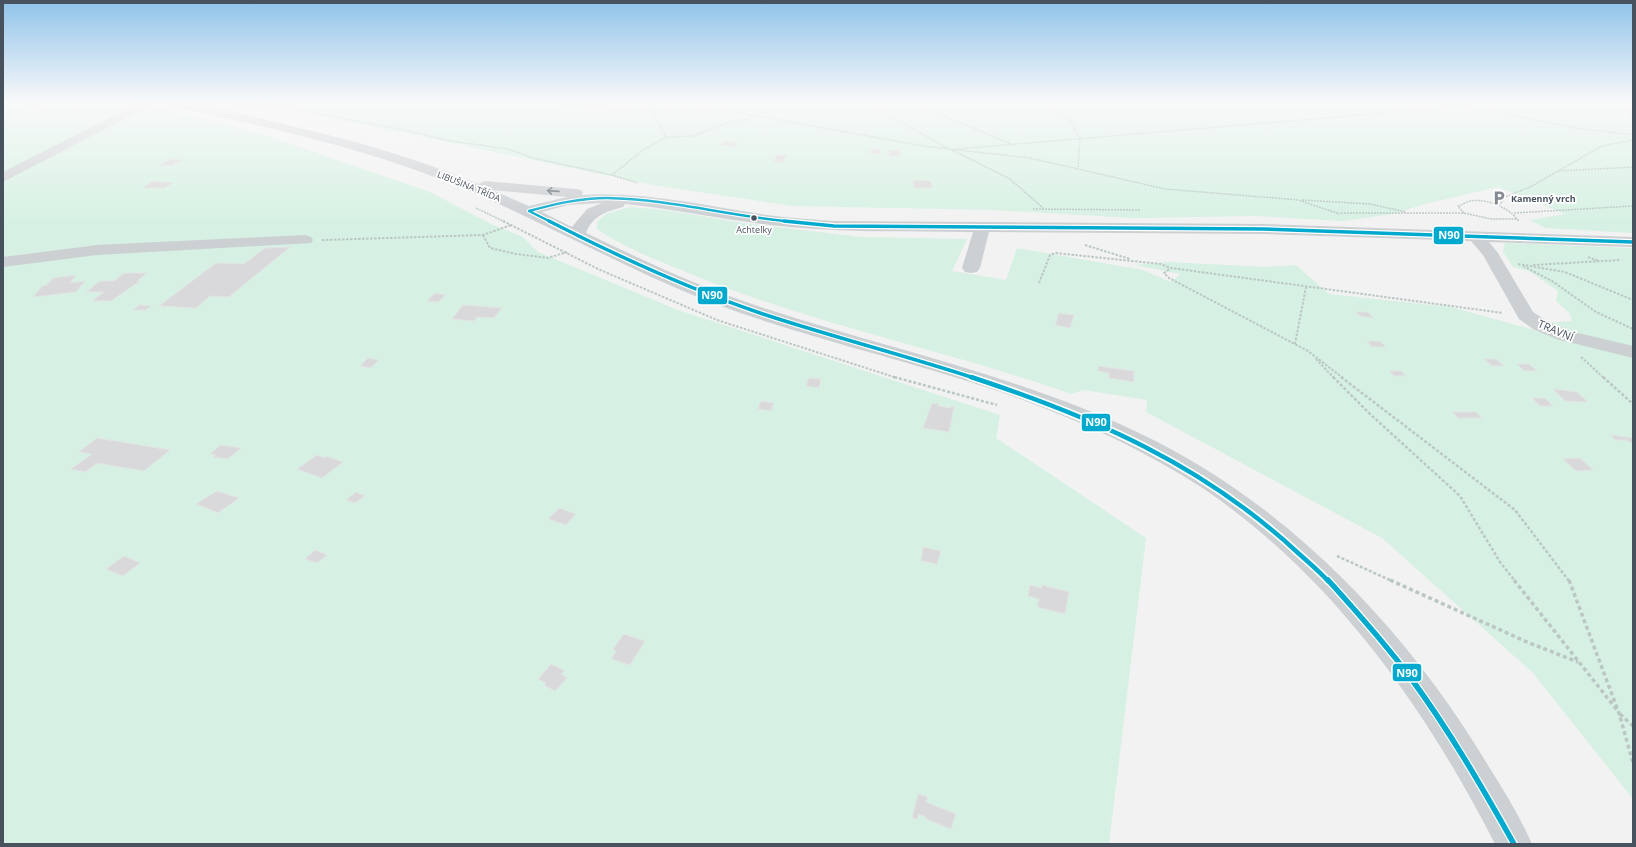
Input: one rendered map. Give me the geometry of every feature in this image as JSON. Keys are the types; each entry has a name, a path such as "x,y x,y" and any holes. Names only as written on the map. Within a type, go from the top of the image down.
{"street":[{"path":"3,178 72,143"},
{"name":"LIBUŠINA TŘÍDA","path":"342,143 398,159 456,180 529,211 572,244 659,274 739,306 1045,400 1099,423 1146,446 1209,482 1236,500 1282,536 1333,586 1368,625 1418,688 1459,748 1499,814 1514,844"},
{"path":"456,180 494,186 648,201 746,217 812,225 875,228 982,227 1263,229 1474,235 1633,242"},
{"path":"529,211 568,201 588,198 648,201"},
{"path":"572,244 585,218 597,210 616,204 648,201"},
{"path":"971,268 982,227"},
{"name":"TRAVNÍ","path":"1474,235 1490,253 1526,315 1540,325 1563,335 1633,352"},
{"path":"3,262 97,250 306,240"}],"path":[{"path":"463,143 508,149 533,158 612,174 640,184"},
{"path":"612,174 643,150 656,143"},
{"path":"913,143 949,149 1030,158 1165,189 1298,200 1370,204 1412,213 1338,213 1298,200"},
{"path":"937,143 1010,179 1043,208"},
{"path":"1007,143 1015,146"},
{"path":"949,149 1015,146 1047,143"},
{"path":"1078,168 1080,143"},
{"path":"1499,206 1505,197 1530,187 1602,146 1620,143"},
{"path":"1555,172 1633,167"},
{"path":"1464,213 1458,206 1471,201 1499,206 1514,213 1633,206"},
{"path":"476,208 511,225 572,244 598,269 687,308 738,328 907,381 982,402 1004,406"},
{"path":"1514,213 1517,219"},
{"path":"306,240 483,235 511,225"},
{"path":"483,235 490,248 516,254 548,258 572,244"},
{"path":"1039,283 1050,255 1055,253 1161,264 1171,268 1306,287 1526,315"},
{"path":"1527,265 1621,260"},
{"path":"1633,300 1565,272 1511,262 1529,268 1546,277 1596,312 1633,329"},
{"path":"1171,268 1164,273 1169,278 1308,351 1515,510 1568,578 1619,713 1633,763"},
{"path":"1295,344 1306,287"},
{"path":"1563,335 1582,360 1633,404"},
{"path":"1308,351 1370,414 1460,496 1500,562 1619,713 1633,726"},
{"path":"1331,553 1527,642 1578,662"}],"green space":[{"path":"3,143 287,143 430,192 491,224 523,237 538,252 678,310 1000,415 996,438 1146,538 1109,844 3,844"},
{"path":"449,143 1633,143 1633,233 1545,228 1530,220 1566,214 1498,187 1425,204 1393,214 1343,221 1255,216 1133,218 994,210 792,206 653,185"},
{"path":"630,207 665,210 743,223 861,237 967,239 952,271 1006,280 1017,248 1143,270 1171,282 1181,274 1134,265 1169,262 1266,267 1296,265 1329,294 1451,307 1549,334 1633,354 1633,799 1533,673 1382,538 1146,412 1147,400 1084,390 1071,394 974,363 827,321 731,290 628,247 597,229 597,222 606,214"},
{"path":"1505,243 1633,248 1633,350 1581,338 1543,323 1572,321 1570,314 1556,301 1558,291 1529,271 1513,267 1503,252"}],"building":[{"path":"723,143 739,143 734,147 720,145"},
{"path":"871,148 881,150 881,154 871,154"},
{"path":"889,150 900,150 900,156 889,156"},
{"path":"777,155 788,155 782,163 774,162"},
{"path":"171,159 183,160 171,166 159,165"},
{"path":"913,180 931,181 932,188 914,188"},
{"path":"153,181 173,183 164,188 142,188"},
{"path":"290,247 229,297 210,296 196,308 159,306 216,263 244,264 265,248"},
{"path":"124,273 147,273 137,281 140,281 111,301 92,301 104,292 86,292 100,281 114,281"},
{"path":"76,275 70,283 85,281 76,292 33,297 42,286 47,285 53,278"},
{"path":"435,293 446,295 438,302 427,301"},
{"path":"139,305 151,306 145,310 133,310"},
{"path":"463,305 502,308 494,318 477,317 474,321 452,319"},
{"path":"1356,312 1367,312 1374,318 1360,316"},
{"path":"1059,313 1074,315 1070,328 1055,325"},
{"path":"1367,341 1380,341 1386,347 1372,347"},
{"path":"368,358 379,360 371,368 360,366"},
{"path":"1484,359 1496,359 1504,366 1492,366"},
{"path":"1517,364 1529,364 1537,371 1524,371"},
{"path":"1098,366 1134,371 1134,382 1109,378 1109,373 1098,371"},
{"path":"1389,371 1401,371 1406,376 1394,376"},
{"path":"809,378 821,379 819,388 806,386"},
{"path":"1553,389 1577,392 1588,402 1565,401"},
{"path":"1532,398 1545,398 1553,406 1540,406"},
{"path":"761,401 774,403 771,411 758,409"},
{"path":"932,403 939,404 938,406 950,408 951,406 954,407 949,432 923,428"},
{"path":"1453,412 1476,412 1482,418 1458,418"},
{"path":"1610,435 1633,438 1633,444 1626,440 1616,440"},
{"path":"97,438 170,450 144,471 97,463 86,472 71,469 92,454 79,452"},
{"path":"221,445 241,448 228,459 213,457 216,455 210,454"},
{"path":"317,455 324,458 326,456 343,462 322,478 297,469"},
{"path":"1580,458 1593,470 1576,471 1563,459"},
{"path":"217,491 239,498 218,513 196,504"},
{"path":"356,492 365,496 355,503 346,500"},
{"path":"559,508 576,514 566,525 548,519"},
{"path":"923,547 941,551 937,564 921,561"},
{"path":"315,550 327,555 317,563 305,559"},
{"path":"124,556 140,563 123,576 106,569"},
{"path":"1030,585 1041,588 1042,585 1069,592 1065,614 1037,607 1039,599 1028,596"},
{"path":"624,634 645,641 630,665 611,659 616,651 613,649"},
{"path":"551,664 565,671 561,674 567,678 555,691 544,685 546,683 538,679"},
{"path":"918,794 928,797 926,802 956,814 951,829 926,819 926,817 919,814 917,819 912,818"}],"transit line":[{"name":"N90","path":"529,211 568,201 607,198 662,203 769,220 834,226 1263,229 1633,242"},
{"name":"N90","path":"529,211 586,240 673,280 703,292 763,314 970,376 1022,393 1072,412 1122,434 1170,459 1226,494 1278,534 1326,578 1370,626 1410,677 1448,731 1514,844"}],"place":[{"name":"Kamenný vrch","path":"1499,198"},
{"name":"Achtelky","path":"754,218"}]}
